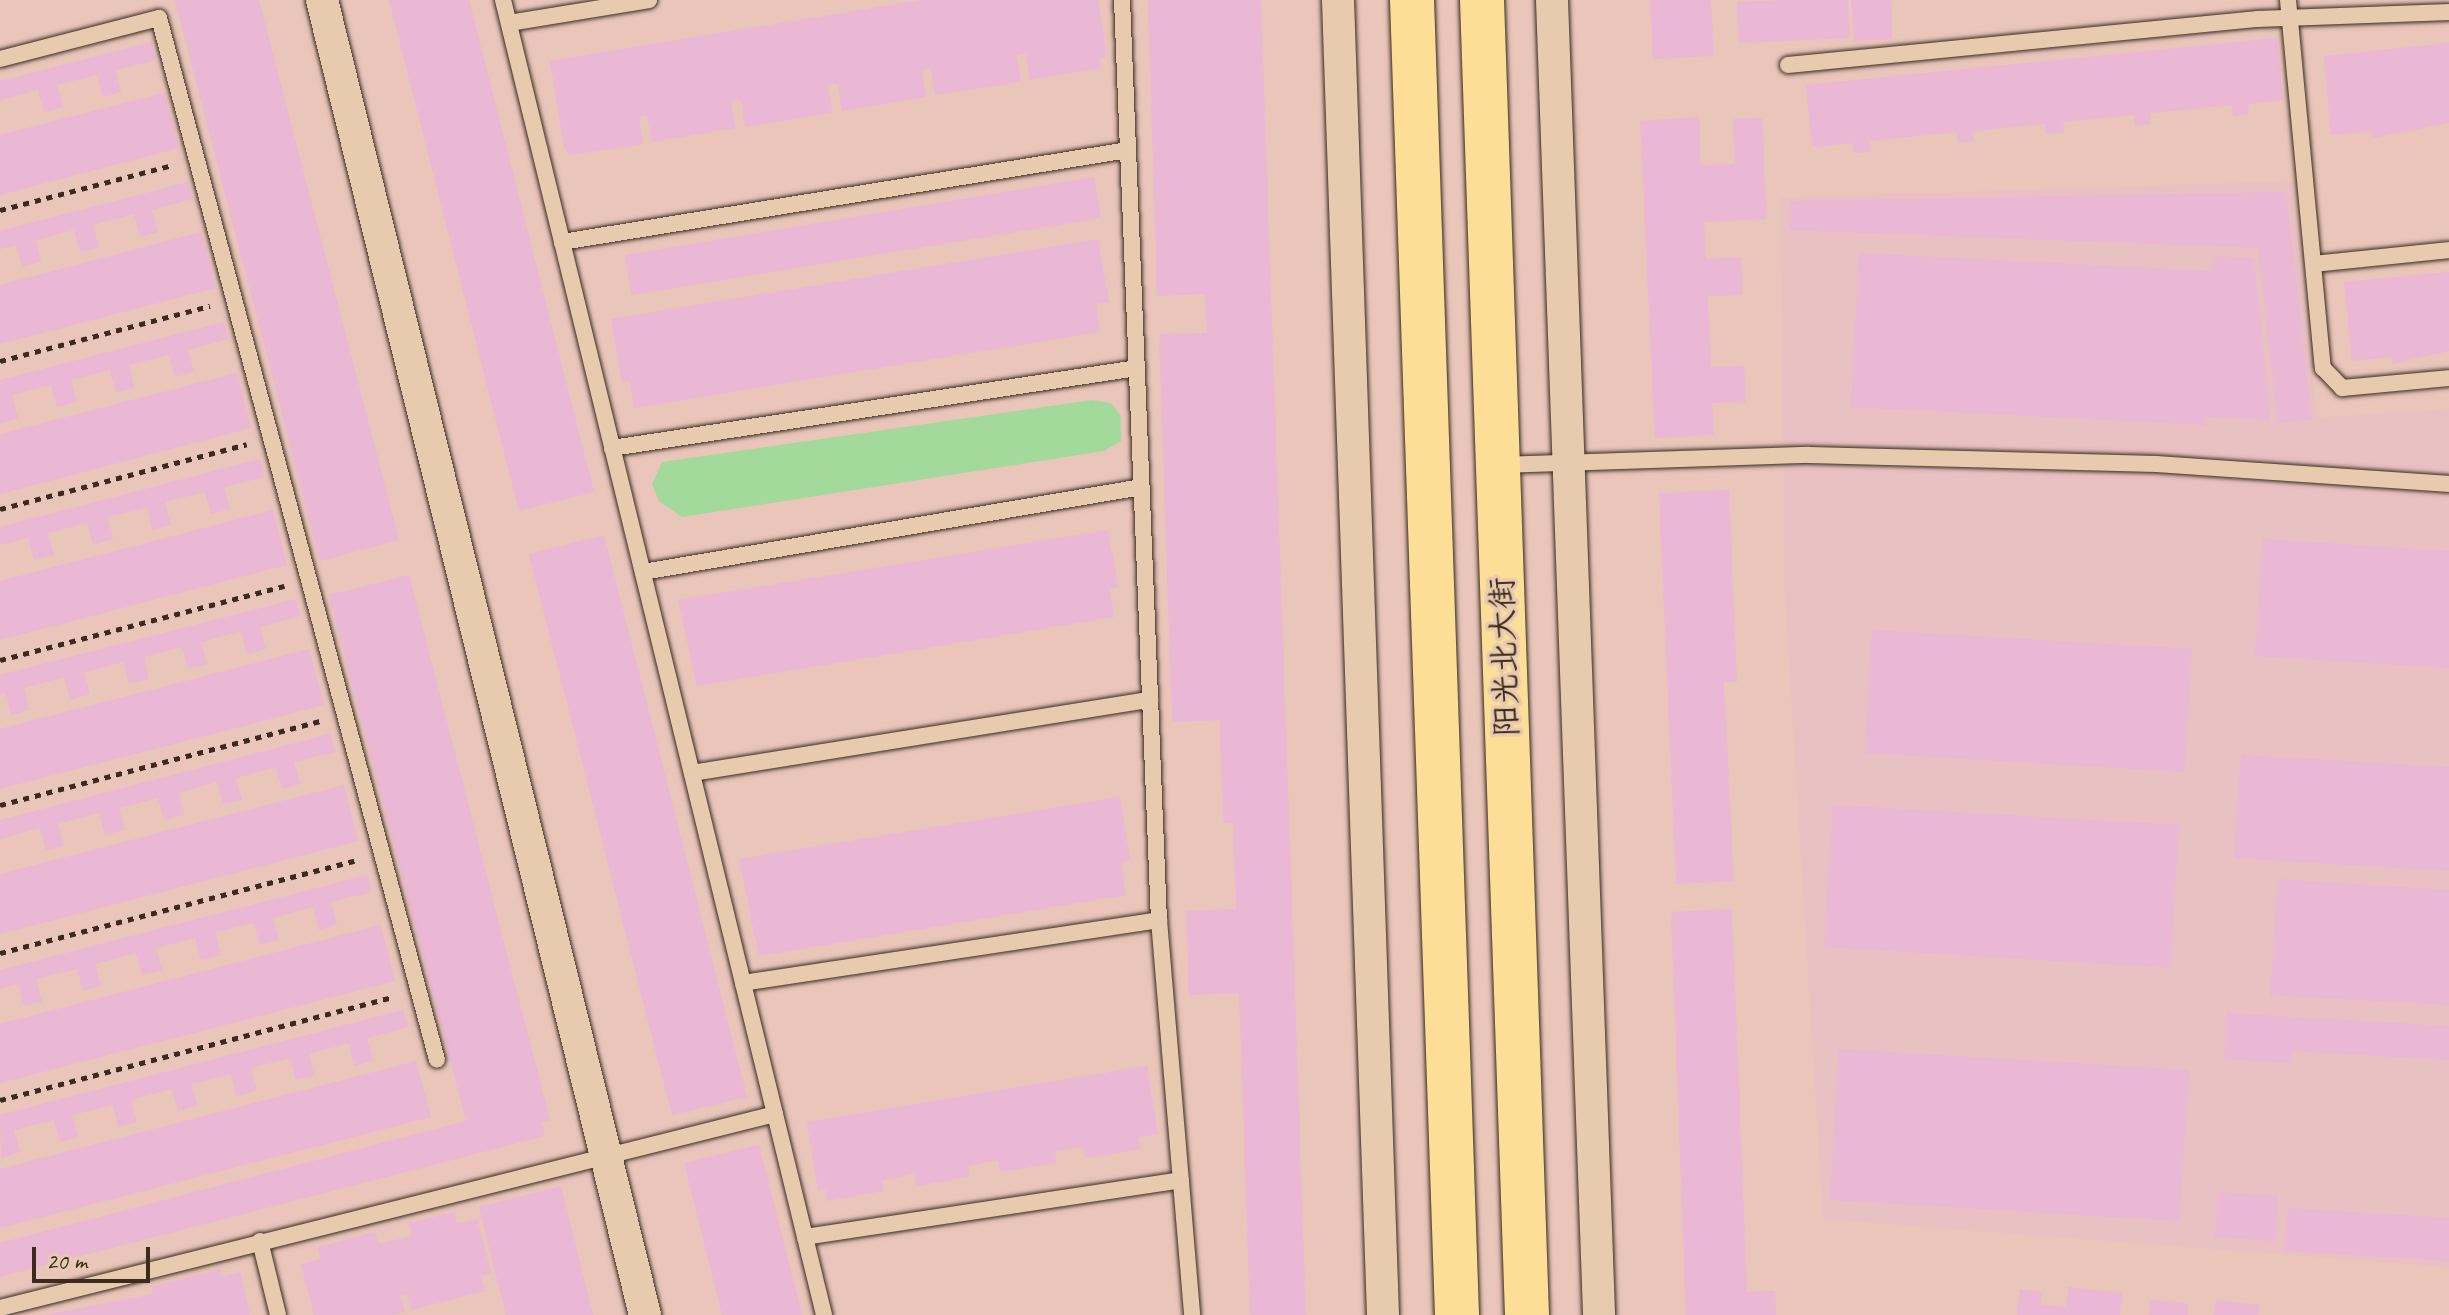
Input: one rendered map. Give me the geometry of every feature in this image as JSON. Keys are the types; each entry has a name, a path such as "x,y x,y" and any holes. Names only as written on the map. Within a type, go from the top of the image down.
{"highway":[{"path":"1412,0 1457,1315"},
{"name":"阳光北大街","path":"1482,0 1527,1315"}],"street":[{"path":"322,0 645,1315"},
{"path":"1338,0 1383,1315"},
{"path":"1552,0 1599,1315"}],"lane":[{"path":"503,0 824,1315"},
{"path":"509,23 649,0"},
{"path":"1122,0 1159,920 1192,1315"},
{"path":"2288,0 2323,368 2342,388 2449,378"},
{"path":"1788,65 2290,20 2449,12"},
{"path":"0,59 159,18 437,1060"},
{"path":"562,242 1128,150"},
{"path":"2314,264 2449,250"},
{"path":"612,448 1137,368"},
{"path":"1500,465 1809,455 2157,464 2449,484"},
{"path":"643,572 1142,487"},
{"path":"692,773 1150,700"},
{"path":"743,983 1159,920"},
{"path":"0,1308 775,1114"},
{"path":"805,1237 1181,1180"},
{"path":"260,1241 278,1315"}],"path":[{"path":"0,210 197,159"},
{"path":"0,361 234,300"},
{"path":"0,509 271,438"},
{"path":"0,660 309,579"},
{"path":"0,805 345,715"},
{"path":"0,953 382,853"},
{"path":"0,1100 418,991"}],"shaded area":[{"path":"2292,181 2317,418 2449,409 2449,1267 1823,1219 1785,595 1780,198"}],"green space":[{"path":"1092,400 1111,403 1121,416 1121,441 1104,451 682,517 659,501 652,484 662,462"}],"building":[{"path":"175,0 259,0 399,540 320,561"},
{"path":"389,0 469,0 594,492 519,511"},
{"path":"921,0 1098,0 1107,56 1100,58 1101,68 1030,80 1025,53 1016,55 1021,82 935,95 930,68 922,70 926,97 842,111 838,83 828,85 832,113 745,127 741,100 731,101 736,128 652,142 647,115 639,116 643,144 570,155 564,146 550,61"},
{"path":"1148,0 1261,0 1306,1315 1250,1315 1239,993 1189,995 1186,911 1236,909 1233,823 1223,823 1220,720 1172,722 1159,334 1207,333 1205,294 1157,296"},
{"path":"1650,0 1711,0 1714,56 1653,59"},
{"path":"1848,0 1850,38 1739,43 1737,2"},
{"path":"1851,0 1891,0 1892,39 1854,41"},
{"path":"2277,38 2283,100 2249,104 2249,114 2233,116 2232,105 2150,113 2151,124 2135,126 2134,115 2063,122 2064,132 2046,134 2045,124 1973,131 1974,141 1958,143 1957,132 1870,141 1871,152 1854,153 1853,143 1812,147 1806,85"},
{"path":"152,42 156,60 116,70 121,92 103,97 97,75 57,85 63,107 44,112 38,90 0,100 0,81"},
{"path":"2449,43 2449,123 2372,138 2371,131 2331,135 2324,56"},
{"path":"164,93 179,148 0,195 0,135"},
{"path":"1699,117 1701,165 1735,164 1733,119 1762,118 1767,219 1704,222 1706,259 1741,257 1743,295 1708,296 1711,367 1744,366 1746,402 1712,403 1714,435 1655,438 1640,121"},
{"path":"1094,177 1101,218 632,295 625,255"},
{"path":"188,182 192,199 152,210 158,232 140,237 134,214 93,225 99,247 80,252 74,230 36,240 41,262 22,267 16,245 0,249 0,231"},
{"path":"2286,192 2312,419 2278,423 2258,248 1790,230 1790,201"},
{"path":"201,232 216,288 0,344 0,285"},
{"path":"1098,239 1109,302 1096,304 1100,332 634,408 630,381 622,383 611,319"},
{"path":"1859,253 2213,271 2214,256 2254,258 2270,420 2206,417 2206,425 1851,407"},
{"path":"2449,272 2449,351 2392,364 2391,357 2352,361 2344,282"},
{"path":"224,322 228,339 188,350 194,372 175,377 169,355 129,365 134,387 116,393 110,370 71,380 77,402 57,407 51,385 12,395 18,418 0,423 0,380"},
{"path":"237,373 251,428 0,494 0,434"},
{"path":"260,459 264,477 224,487 230,509 211,514 205,492 165,502 171,525 152,530 147,508 108,517 113,539 93,545 87,523 48,533 54,555 34,560 28,538 0,545 0,527"},
{"path":"1729,490 1737,682 1724,682 1734,881 1676,884 1659,493"},
{"path":"273,510 287,565 0,640 0,581"},
{"path":"1108,530 1118,587 1110,588 1114,617 697,686 678,600"},
{"path":"604,535 747,1097 672,1115 529,554"},
{"path":"2263,539 2449,551 2449,668 2255,656"},
{"path":"409,575 550,1120 541,1122 545,1136 0,1277 0,1243 466,1121 329,595"},
{"path":"296,599 300,616 260,627 266,649 247,654 241,631 201,642 207,664 188,669 182,647 144,657 149,679 129,684 124,662 84,672 90,694 70,700 64,677 24,688 29,710 11,715 6,693 0,694 0,675"},
{"path":"1872,630 2192,649 2184,772 1865,753"},
{"path":"309,649 324,705 0,789 0,729"},
{"path":"330,734 335,752 294,762 300,784 282,789 276,767 236,778 242,800 223,804 217,782 178,793 184,815 164,820 158,798 119,808 125,830 105,835 99,813 58,824 64,846 46,850 40,828 0,839 0,820"},
{"path":"2241,755 2449,767 2449,871 2234,858"},
{"path":"344,785 358,841 0,934 0,874"},
{"path":"1120,797 1130,861 1121,862 1126,895 759,956 739,859"},
{"path":"1833,805 2179,825 2170,968 1824,947"},
{"path":"367,875 372,892 331,902 337,924 319,930 313,907 273,918 279,940 260,945 254,923 215,932 221,955 201,960 195,938 156,948 162,970 142,975 136,953 95,964 101,986 83,991 77,969 36,979 42,1002 24,1006 18,984 0,989 0,970"},
{"path":"2278,879 2449,890 2449,1005 2270,995"},
{"path":"1732,909 1747,1292 1775,1291 1776,1315 1686,1315 1671,912"},
{"path":"381,925 395,981 0,1083 0,1024"},
{"path":"403,1010 408,1027 367,1038 373,1060 354,1066 349,1043 309,1054 314,1076 296,1080 290,1058 251,1068 257,1091 236,1096 231,1074 192,1084 197,1106 178,1111 172,1089 131,1100 137,1122 118,1127 113,1105 72,1115 78,1137 60,1142 54,1120 14,1130 20,1152 1,1158 0,1115"},
{"path":"2226,1013 2449,1026 2449,1060 2291,1051 2290,1063 2224,1059"},
{"path":"1839,1049 2189,1070 2179,1221 1830,1200"},
{"path":"416,1061 431,1117 0,1228 0,1169"},
{"path":"1147,1066 1158,1134 1138,1137 1140,1149 1086,1158 1084,1147 1055,1151 1056,1163 1000,1172 998,1160 968,1166 969,1177 916,1186 914,1174 882,1180 883,1191 827,1201 825,1189 818,1190 807,1122"},
{"path":"759,1145 802,1315 722,1315 684,1163"},
{"path":"561,1186 593,1315 506,1315 479,1207"},
{"path":"2218,1192 2278,1196 2275,1241 2215,1237"},
{"path":"2288,1208 2449,1218 2449,1261 2285,1251"},
{"path":"454,1212 457,1224 477,1219 491,1273 481,1276 485,1291 411,1310 407,1294 400,1296 405,1312 392,1315 314,1315 301,1264 321,1259 318,1247 375,1232 378,1244 412,1236 409,1223"},
{"path":"220,1269 222,1277 240,1272 250,1315 46,1315 153,1294 152,1287"},
{"path":"2068,1287 2123,1293 2120,1315 2017,1315 2020,1289 2042,1292 2041,1305 2066,1307"},
{"path":"2151,1299 2189,1304 2188,1315 2149,1315"},
{"path":"2216,1300 2259,1305 2258,1315 2214,1315"}]}
